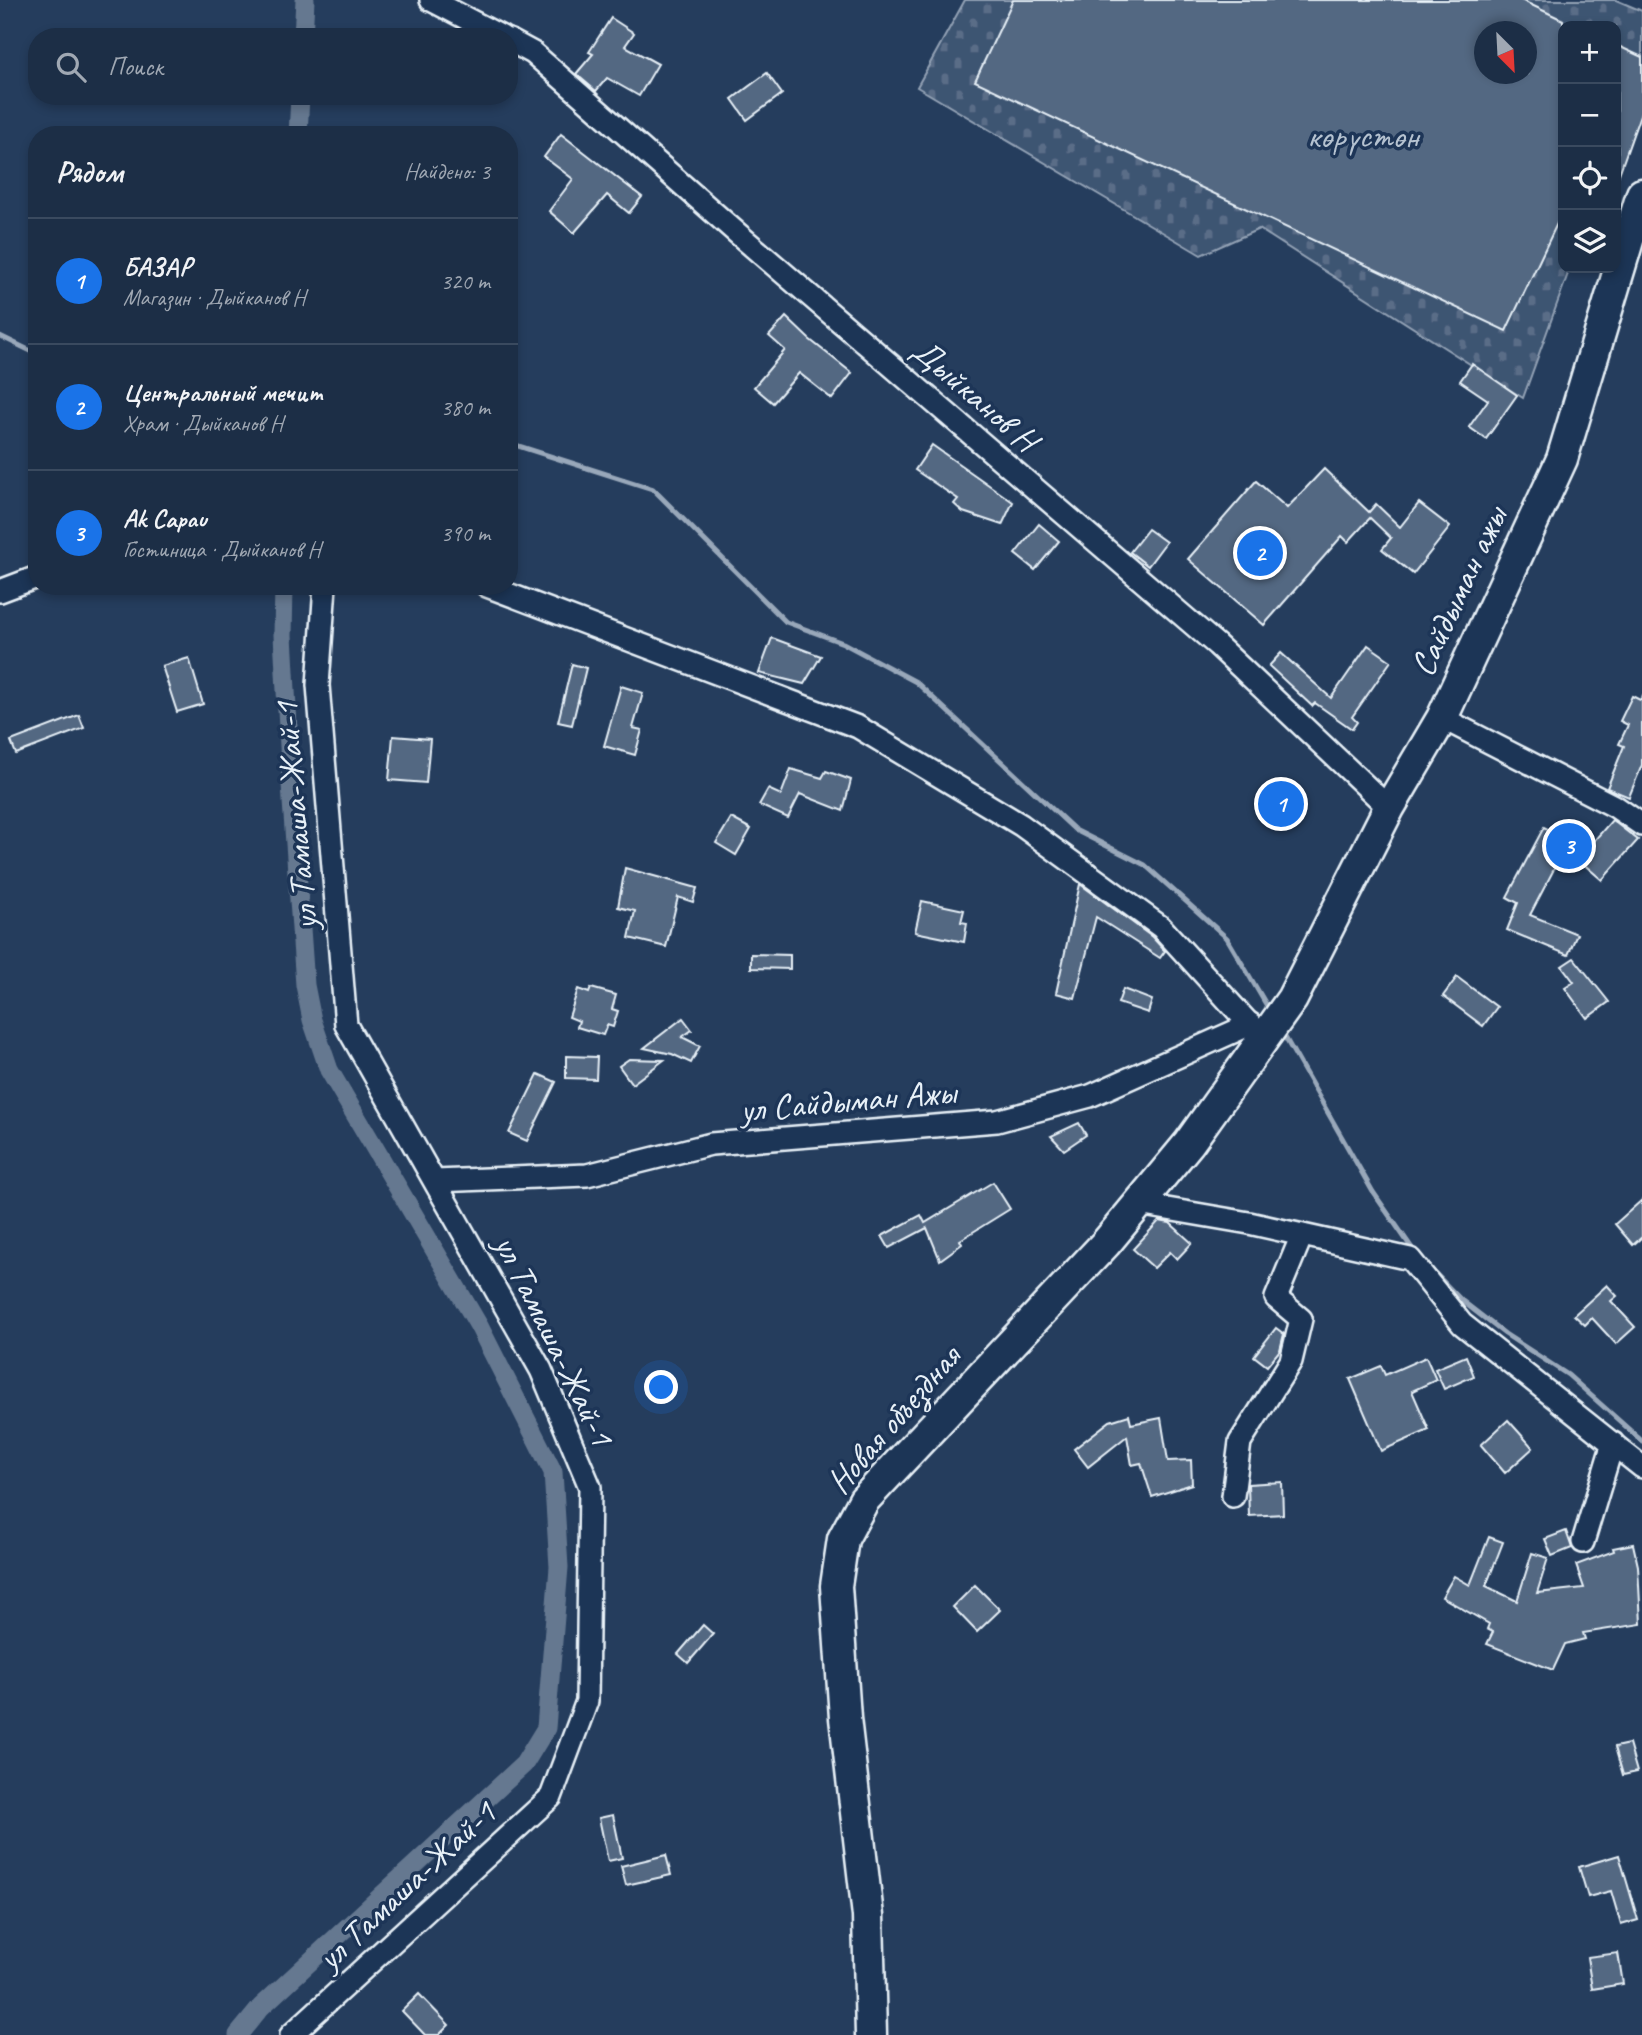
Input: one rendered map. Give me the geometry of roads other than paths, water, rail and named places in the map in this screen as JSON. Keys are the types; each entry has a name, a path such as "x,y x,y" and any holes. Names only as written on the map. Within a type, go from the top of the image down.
{"main road":[{"name":"Сайдыман ажы","path":"1261,1032 1292,999 1389,808 1442,718 1562,459 1642,194"},
{"name":"Новая объездная","path":"871,2035 867,1916 845,1718 836,1586 843,1539 864,1500 1106,1243 1189,1143 1261,1032"}],"street":[{"path":"431,0 485,28"},
{"name":"Дыйканов Н","path":"518,45 533,53 737,233 1217,645 1389,808"},
{"path":"0,591 28,580"},
{"name":"ул Тамаша-Жай-1","path":"291,2035 551,1797 587,1701 590,1487 541,1370 346,1026 318,685 324,595"},
{"path":"511,595 858,727 1021,825 1161,928 1261,1032"},
{"path":"1442,718 1616,807 1642,825"},
{"name":"ул Сайдыман Ажы","path":"435,1181 587,1175 711,1144 997,1121 1090,1096 1261,1032"},
{"path":"1138,1203 1410,1259 1462,1324 1642,1467"},
{"path":"1233,1496 1240,1442 1291,1361 1301,1320 1276,1298 1302,1235"},
{"path":"1583,1542 1613,1443"}],"waterway":[{"path":"303,28 305,0"},
{"path":"298,126 300,105"},
{"path":"0,336 28,350"},
{"path":"518,446 653,489 786,622 843,643 916,682 1075,830 1145,865 1227,938 1270,1011"},
{"path":"238,2035 261,2007 524,1764 546,1728 559,1567 553,1472 479,1326 329,1070 312,1020 305,985 292,801 283,635 284,595"},
{"path":"1282,1032 1373,1192 1416,1254"},
{"path":"1428,1266 1461,1300 1505,1334 1568,1375 1642,1441"}],"place":[{"name":"Центральный мечит","path":"1260,553"},
{"name":"БАЗАР","path":"1281,804"},
{"name":"Ak Capau","path":"1569,846"}],"park label":[{"name":"көрүстөн","path":"1363,135"}]}
